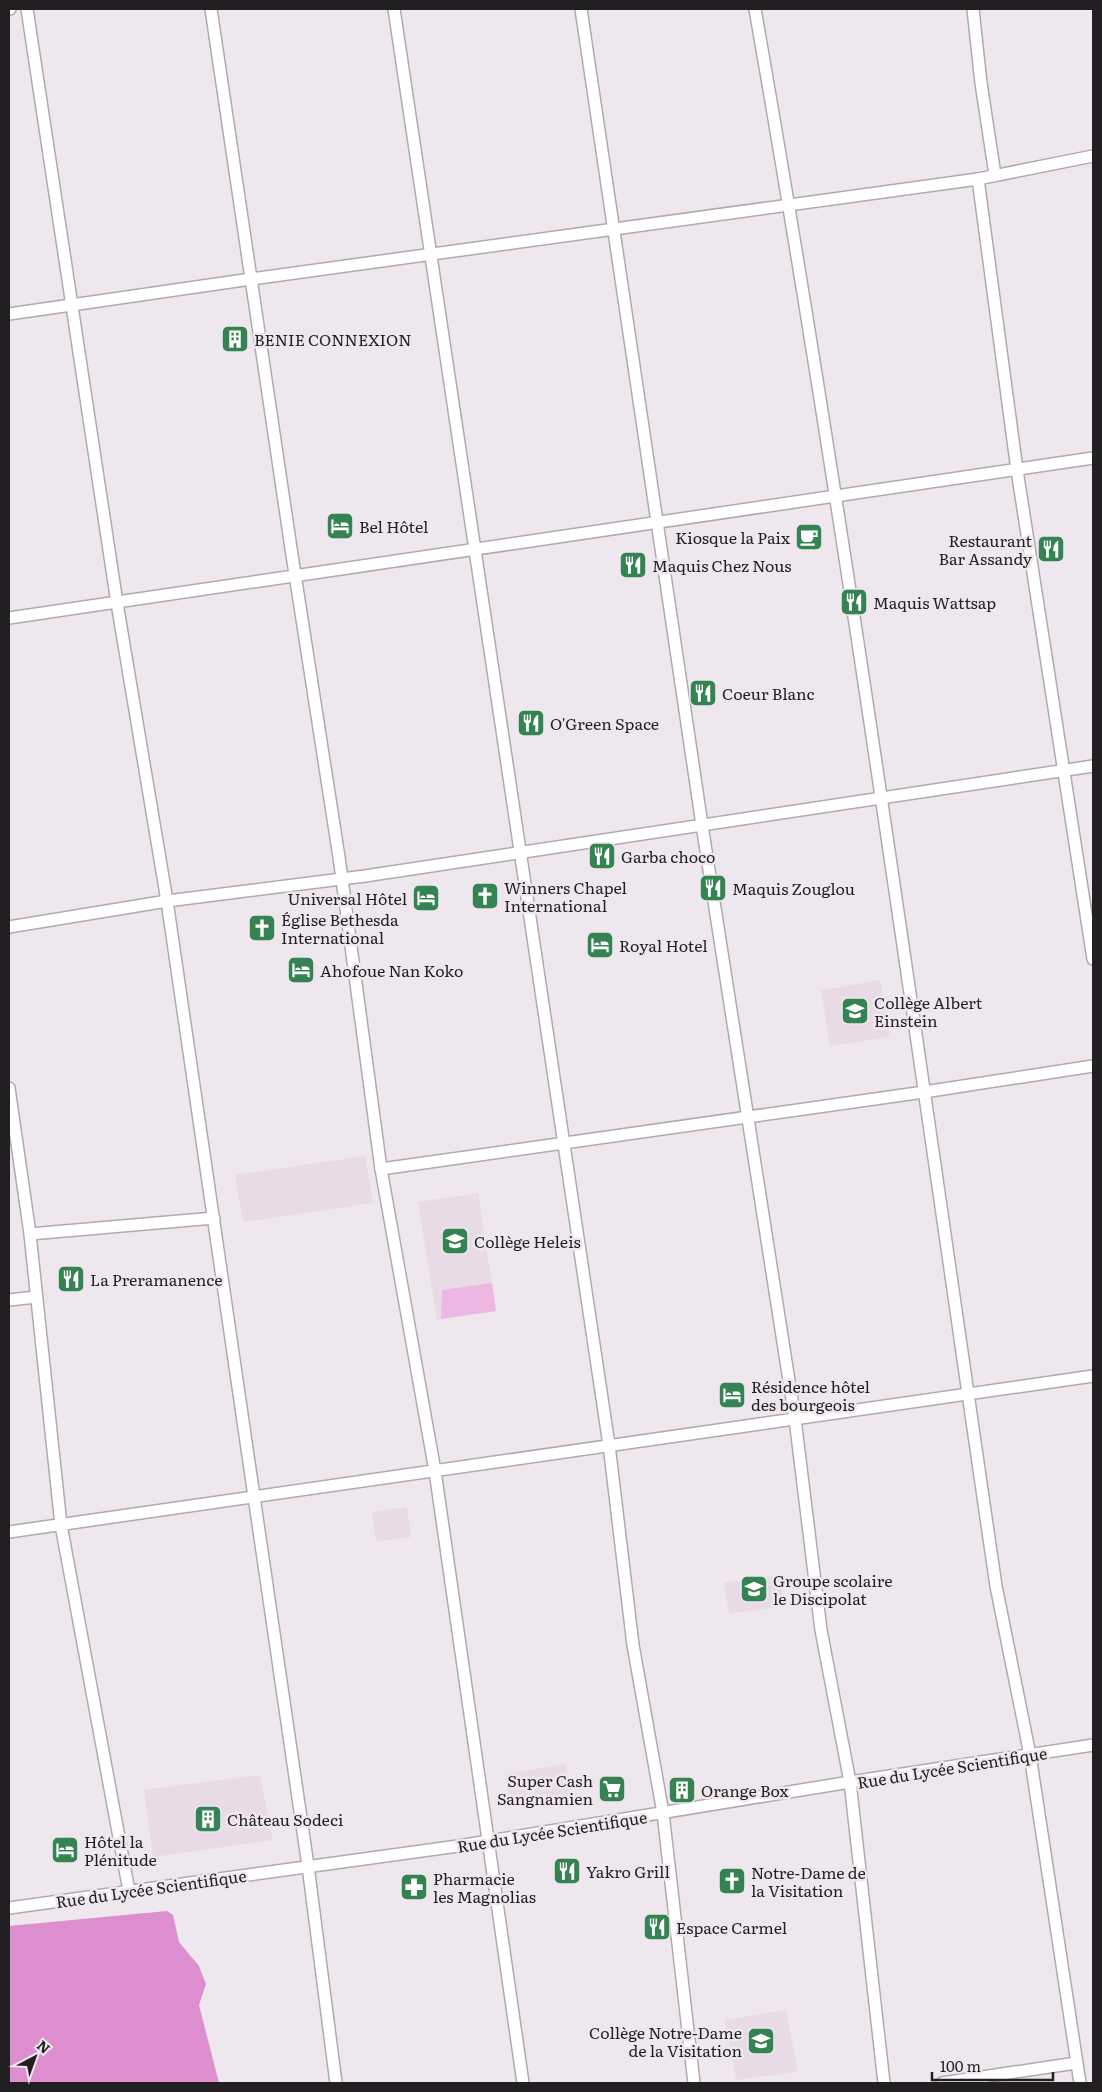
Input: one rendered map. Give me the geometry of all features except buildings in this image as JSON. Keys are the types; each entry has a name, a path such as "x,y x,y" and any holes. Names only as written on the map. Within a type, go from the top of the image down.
{"street":[{"path":"28,9 117,603 167,901 308,1866 336,2083"},
{"path":"211,9 342,878 381,1169 435,1471 523,2083"},
{"path":"394,9 609,1446 633,1644 663,1813 694,2083"},
{"path":"581,9 702,825 795,1419 821,1630 850,1782 884,2083"},
{"path":"755,9 790,206 836,497 996,1586 1030,1756 1080,2083"},
{"path":"973,9 981,83 996,175"},
{"path":"9,314 251,279 978,180 1093,156"},
{"path":"978,180 1017,470 1093,959"},
{"path":"9,618 1093,458"},
{"path":"9,927 167,901 342,878 1093,766"},
{"path":"381,1169 748,1118 1093,1066"},
{"path":"9,1088 30,1234 61,1525 129,1891"},
{"path":"30,1234 214,1218"},
{"path":"9,1300 36,1297"},
{"path":"9,1532 1093,1376"},
{"name":"Rue du Lycée Scientifique","path":"9,1908 487,1842 850,1782 1093,1745"},
{"path":"942,2083 1076,2063"}],"shaded area":[{"name":"Collège Albert Einstein","path":"880,980 890,1037 830,1046 821,990"},
{"path":"365,1156 373,1203 243,1222 235,1175"},
{"name":"Collège Heleis","path":"478,1193 496,1311 437,1320 418,1202"},
{"path":"492,1283 496,1311 441,1319 442,1290"},
{"path":"407,1507 411,1537 376,1542 372,1512"},
{"name":"Groupe scolaire le Discipolat","path":"780,1575 785,1606 729,1614 724,1583"},
{"path":"566,1764 571,1799 510,1808 505,1774"},
{"path":"260,1775 273,1840 153,1857 144,1790"},
{"path":"167,1911 173,1915 179,1942 199,1966 206,1984 199,2005 219,2083 9,2083 9,1926"},
{"name":"Collège Notre-Dame de la Visitation","path":"786,2010 798,2072 736,2080 725,2020"}],"place":[{"name":"BENIE CONNEXION","path":"235,339"},
{"name":"Bel Hôtel","path":"340,526"},
{"name":"Kiosque la Paix","path":"809,537"},
{"name":"Restaurant Bar Assandy","path":"1051,549"},
{"name":"Maquis Chez Nous","path":"633,565"},
{"name":"Maquis Wattsap","path":"854,602"},
{"name":"Coeur Blanc","path":"703,693"},
{"name":"O'Green Space","path":"531,723"},
{"name":"Garba choco","path":"602,856"},
{"name":"Maquis Zouglou","path":"713,888"},
{"name":"Winners Chapel International","path":"485,896"},
{"name":"Universal Hôtel","path":"426,898"},
{"name":"Église Bethesda International","path":"262,928"},
{"name":"Royal Hotel","path":"600,945"},
{"name":"Ahofoue Nan Koko","path":"301,970"},
{"name":"Collège Albert Einstein","path":"855,1011"},
{"name":"Collège Heleis","path":"455,1241"},
{"name":"La Preramanence","path":"71,1279"},
{"name":"Résidence hôtel des bourgeois","path":"732,1395"},
{"name":"Groupe scolaire le Discipolat","path":"754,1589"},
{"name":"Super Cash Sangnamien","path":"612,1789"},
{"name":"Orange Box","path":"682,1790"},
{"name":"Château Sodeci","path":"208,1819"},
{"name":"Hôtel la Plénitude","path":"65,1850"},
{"name":"Yakro Grill","path":"567,1871"},
{"name":"Notre-Dame de la Visitation","path":"732,1881"},
{"name":"Pharmacie les Magnolias","path":"414,1887"},
{"name":"Espace Carmel","path":"657,1927"},
{"name":"Collège Notre-Dame de la Visitation","path":"761,2041"}]}
